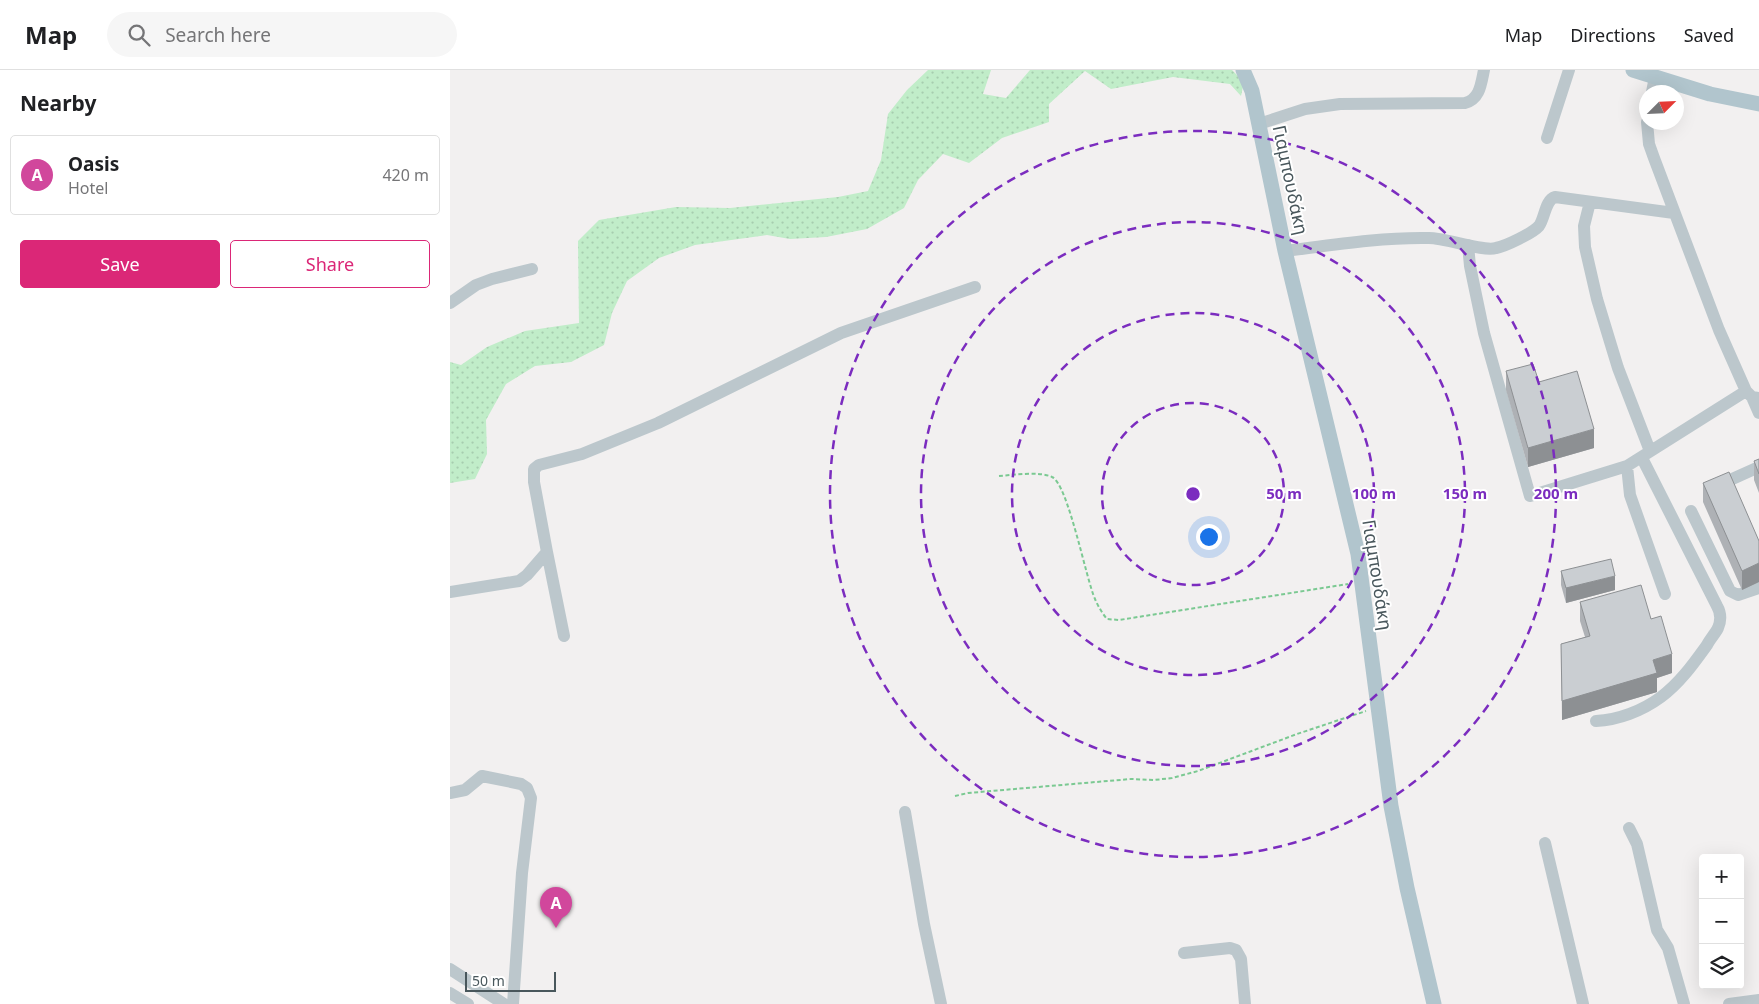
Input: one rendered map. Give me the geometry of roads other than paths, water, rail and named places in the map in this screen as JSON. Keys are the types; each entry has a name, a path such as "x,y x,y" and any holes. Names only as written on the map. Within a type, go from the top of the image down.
{"main road":[{"name":"Γιαμπουδάκη","path":"1243,70 1252,92 1285,251 1358,554 1391,806 1407,888 1434,1004"},
{"path":"1633,70 1710,94 1759,104"}],"street":[{"path":"1259,124 1305,109 1340,104 1470,102 1477,95 1484,70"},
{"path":"1547,138 1568,70"},
{"path":"1653,85 1655,77"},
{"path":"1648,130 1649,144 1719,330 1752,395 1759,413"},
{"path":"1285,251 1377,240 1427,238 1440,238 1485,249 1495,249 1533,231 1542,220 1551,198 1560,197 1674,213"},
{"path":"1590,202 1584,226 1585,247 1595,291 1618,368 1646,454 1720,612 1718,629 1692,667 1662,696 1624,716 1596,721"},
{"path":"1468,245 1470,266 1484,333 1530,496 1627,466 1752,395"},
{"path":"450,303 476,285 532,269"},
{"path":"564,636 546,552 534,482 534,469 539,465 582,454 658,423 841,333 975,287"},
{"path":"1627,466 1630,495 1665,594"},
{"path":"1730,480 1759,467"},
{"path":"1691,511 1730,591 1734,594 1743,595 1759,588"},
{"path":"450,592 519,581 527,575 546,552"},
{"path":"450,793 465,790 482,776 522,784 527,788 531,798 522,873 513,1004"},
{"path":"905,812 924,924 941,1004"},
{"path":"1629,828 1637,844 1657,930 1668,948 1684,1004"},
{"path":"1545,842 1583,1004"},
{"path":"1184,953 1230,948 1236,950 1241,959 1245,1004"},
{"path":"450,969 504,1004"},
{"path":"450,993 468,1004"},
{"path":"1729,1004 1759,1000"}],"place":[{"name":"Oasis","path":"556,928"}]}
